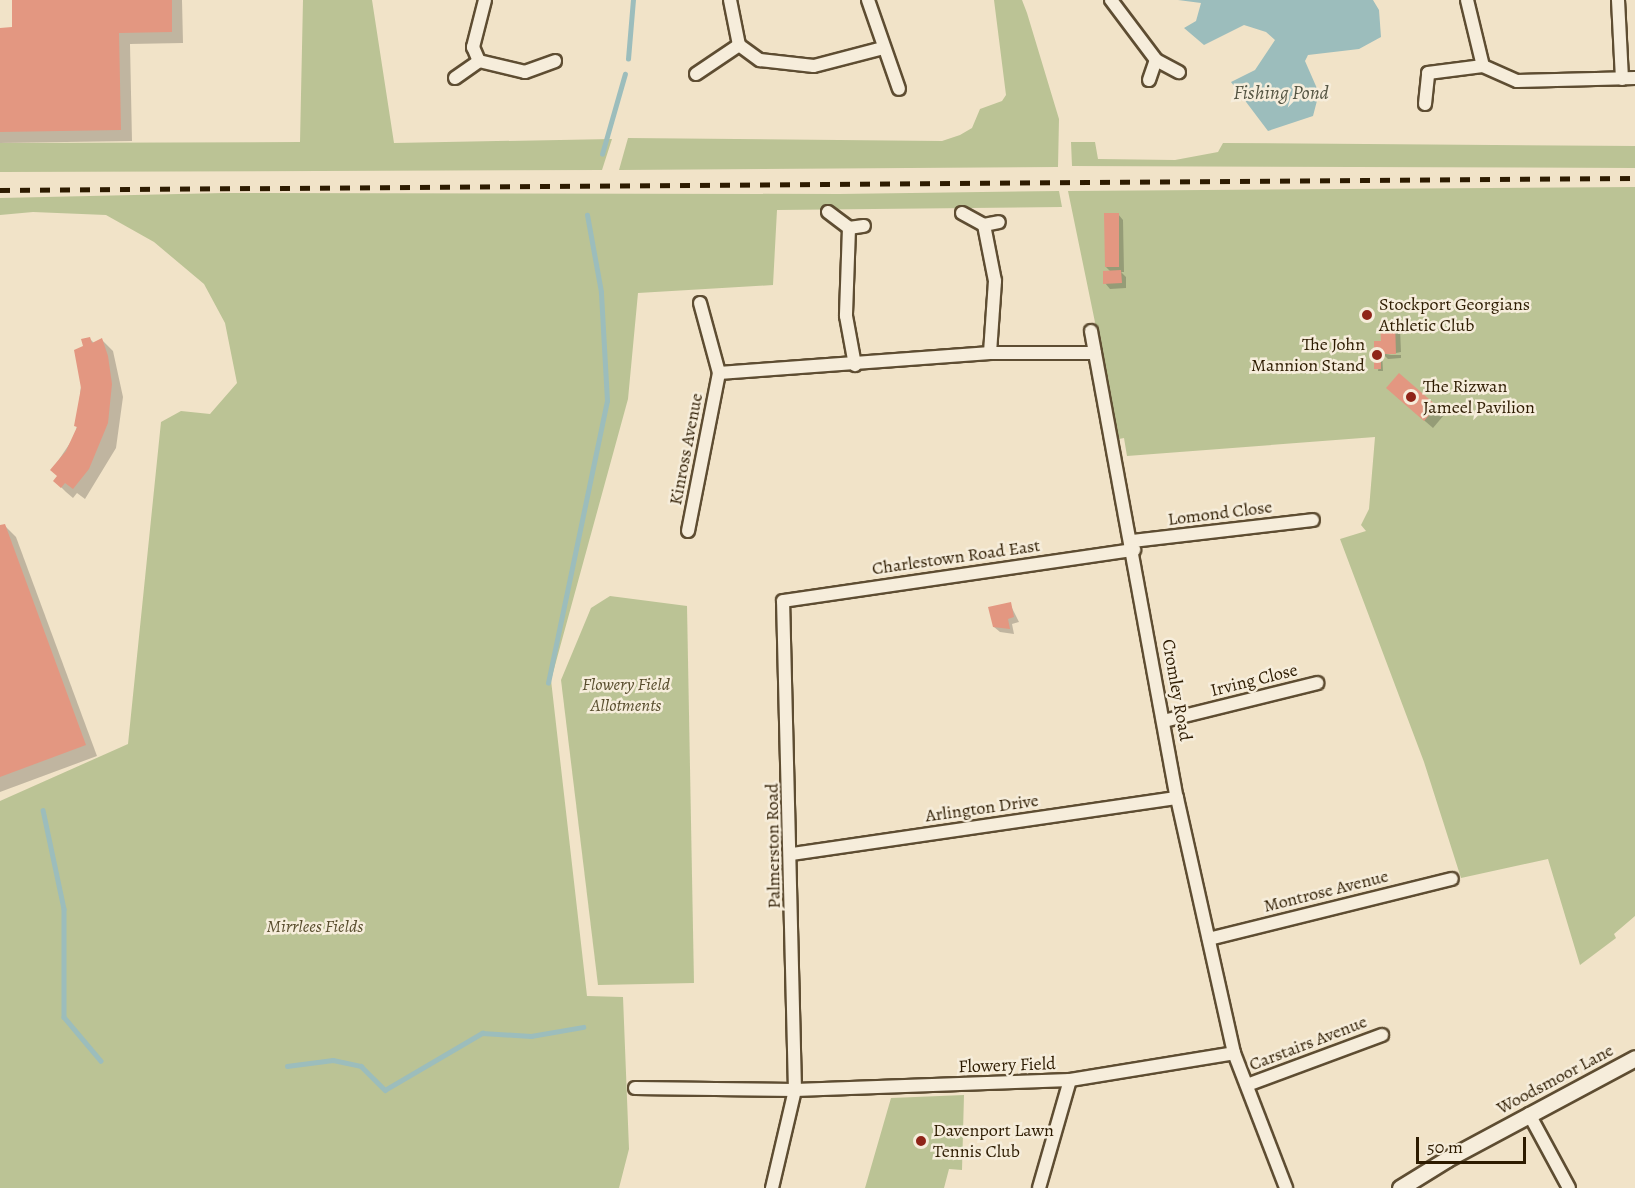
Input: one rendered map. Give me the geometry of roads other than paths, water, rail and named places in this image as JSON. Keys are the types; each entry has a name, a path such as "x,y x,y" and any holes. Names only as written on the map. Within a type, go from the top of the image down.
{"street":[{"path":"479,61 473,47 486,0"},
{"path":"730,0 739,45 760,60 814,66 883,48"},
{"path":"868,0 899,89"},
{"path":"1111,0 1156,60 1179,72"},
{"path":"1467,0 1484,66"},
{"path":"1618,0 1622,79"},
{"path":"696,74 739,45"},
{"path":"1149,80 1156,60"},
{"path":"455,78 479,61 525,72 555,62"},
{"path":"1425,104 1428,73 1484,66 1516,81 1635,78"},
{"path":"828,212 849,228 864,226"},
{"path":"962,213 984,225 999,222"},
{"path":"984,225 995,281 990,353"},
{"path":"849,228 846,309 855,365"},
{"name":"Kinross Avenue","path":"688,531 718,373 700,303"},
{"name":"Cromley Road","path":"1091,331 1133,545 1177,798 1234,1053"},
{"name":"Kinross Avenue","path":"718,373 855,365 990,353 1095,353"},
{"name":"Lomond Close","path":"1133,545 1313,520"},
{"name":"Charlestown Road East","path":"783,601 1133,545"},
{"name":"Palmerston Road","path":"772,1188 795,1090 792,854 783,601"},
{"name":"Irving Close","path":"1164,721 1317,683"},
{"name":"Arlington Drive","path":"792,854 1177,798"},
{"name":"Montrose Avenue","path":"1209,939 1452,879"},
{"name":"Carstairs Avenue","path":"1247,1085 1382,1035"},
{"path":"1234,1053 1286,1188"},
{"name":"Flowery Field","path":"635,1088 795,1090 1070,1080 1234,1053"},
{"name":"Woodsmoor Lane","path":"1400,1188 1529,1114 1635,1058"},
{"path":"1039,1188 1070,1080"},
{"path":"1529,1114 1569,1188"}],"water":[{"name":"Fishing Pond","path":"1178,0 1373,0 1379,10 1381,37 1359,49 1308,55 1305,61 1319,93 1313,116 1268,131 1231,82 1255,70 1275,40 1266,32 1244,25 1204,45 1184,28 1196,21 1201,3"}],"waterway":[{"path":"628,59 633,0"},
{"path":"602,154 625,74"},
{"path":"548,683 607,401 601,292 587,215"},
{"path":"43,810 64,909 64,1017 101,1061"},
{"path":"287,1066 333,1060 361,1066 385,1090 482,1033 531,1036 583,1027"}],"railway":[{"path":"0,190 1635,178"}],"place":[{"name":"Stockport Georgians Athletic Club","path":"1367,315"},
{"name":"The John Mannion Stand","path":"1377,355"},
{"name":"The Rizwan Jameel Pavilion","path":"1411,397"},
{"name":"Davenport Lawn Tennis Club","path":"921,1141"}],"park label":[{"name":"Flowery Field Allotments","path":"626,695"},
{"name":"Mirrlees Fields","path":"315,926"}]}
